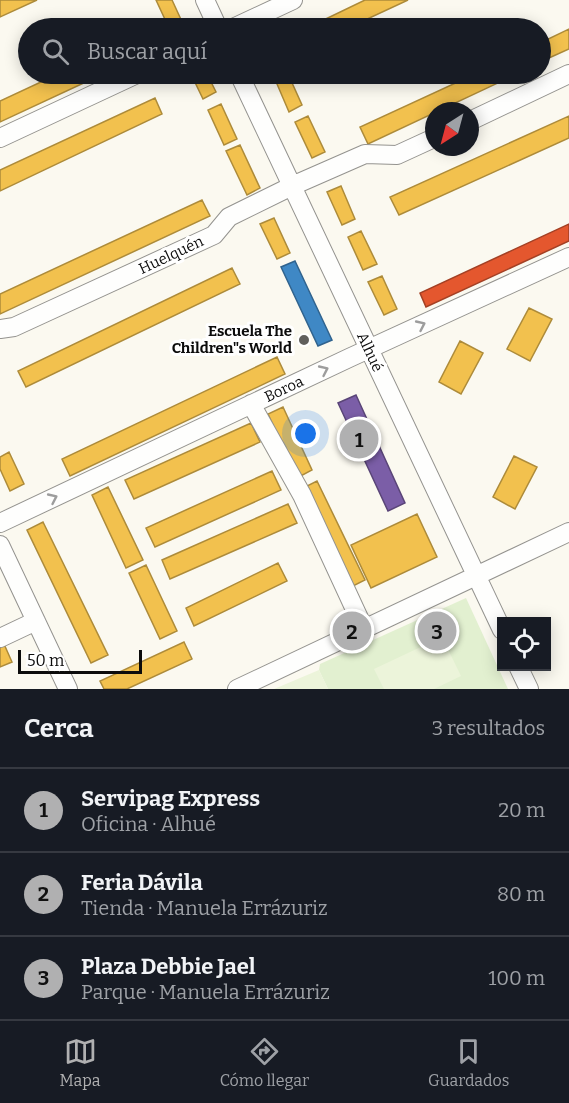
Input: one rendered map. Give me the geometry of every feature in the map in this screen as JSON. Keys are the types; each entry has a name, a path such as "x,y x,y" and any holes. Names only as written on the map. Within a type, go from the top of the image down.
{"street":[{"path":"205,0 213,18"},
{"path":"254,18 293,0"},
{"path":"551,83 569,74"},
{"path":"0,138 116,84"},
{"name":"Alhué","path":"244,84 497,622"},
{"path":"479,117 548,84"},
{"name":"Huelquén","path":"0,329 14,327 214,235 229,217 292,186 365,154 397,155 425,142"},
{"name":"Boroa","path":"0,523 569,257"},
{"path":"251,404 302,495 364,629"},
{"path":"237,689 569,532"},
{"path":"0,545 68,689"},
{"path":"0,638 36,621"},
{"path":"520,671 529,689"}],"green space":[{"path":"466,598 497,665 497,671 500,671 508,689 328,689 319,670 320,664"},
{"path":"442,637 461,676 434,689 384,689 374,669"},
{"path":"319,670 328,689 274,689"}],"building: Viviendas":[{"path":"0,0 37,0 0,17"},
{"path":"156,0 172,0 180,18 164,18"},
{"path":"365,0 408,0 369,18 328,18"},
{"path":"569,29 569,49 551,57 551,38"},
{"path":"37,84 82,84 0,122 0,101"},
{"path":"196,84 212,84 216,92 203,99"},
{"path":"277,84 293,84 302,105 289,112"},
{"path":"453,84 496,84 457,102 425,102 425,117 368,144 360,127"},
{"path":"155,98 162,114 0,191 0,170"},
{"path":"221,104 237,139 224,145 208,110"},
{"path":"308,116 325,152 312,158 295,122"},
{"path":"569,116 569,138 399,215 390,197"},
{"path":"240,145 260,188 247,195 226,151"},
{"path":"341,186 355,219 342,225 327,192"},
{"path":"202,200 210,216 0,314 0,294"},
{"path":"274,218 290,253 277,259 260,224"},
{"path":"361,231 377,264 363,270 348,237"},
{"path":"232,268 240,284 26,387 18,371"},
{"path":"382,276 397,309 384,315 368,282"},
{"path":"529,308 552,319 530,361 507,349"},
{"path":"460,341 483,353 461,394 439,382"},
{"path":"277,357 285,374 70,476 62,459"},
{"path":"283,407 312,470 297,478 268,414"},
{"path":"251,423 260,442 134,499 125,480"},
{"path":"9,452 24,484 10,491 0,469 0,457"},
{"path":"514,456 537,467 515,509 493,497"},
{"path":"272,471 281,490 155,547 146,528"},
{"path":"317,481 365,580 349,588 301,489"},
{"path":"108,487 143,560 126,568 92,495"},
{"path":"288,504 297,523 170,579 162,560"},
{"path":"417,514 437,557 371,588 351,545"},
{"path":"43,522 108,655 91,663 27,530"},
{"path":"278,563 287,581 194,626 186,608"},
{"path":"146,565 177,631 160,639 129,573"},
{"path":"184,642 192,659 127,689 104,689 100,681"},
{"path":"4,644 12,662 0,667 0,645"}],"building: Comercios":[{"path":"569,224 569,241 426,307 420,293"}],"building: Oficinas":[{"path":"356,395 405,503 388,511 338,403"}],"building: Escuelas":[{"path":"295,261 332,340 318,346 281,267"}],"place":[{"name":"Escuela The Children\"s World","path":"304,340"},
{"name":"Servipag Express","path":"359,439"},
{"name":"Feria Dávila","path":"352,631"},
{"name":"Plaza Debbie Jael","path":"437,631"}]}
